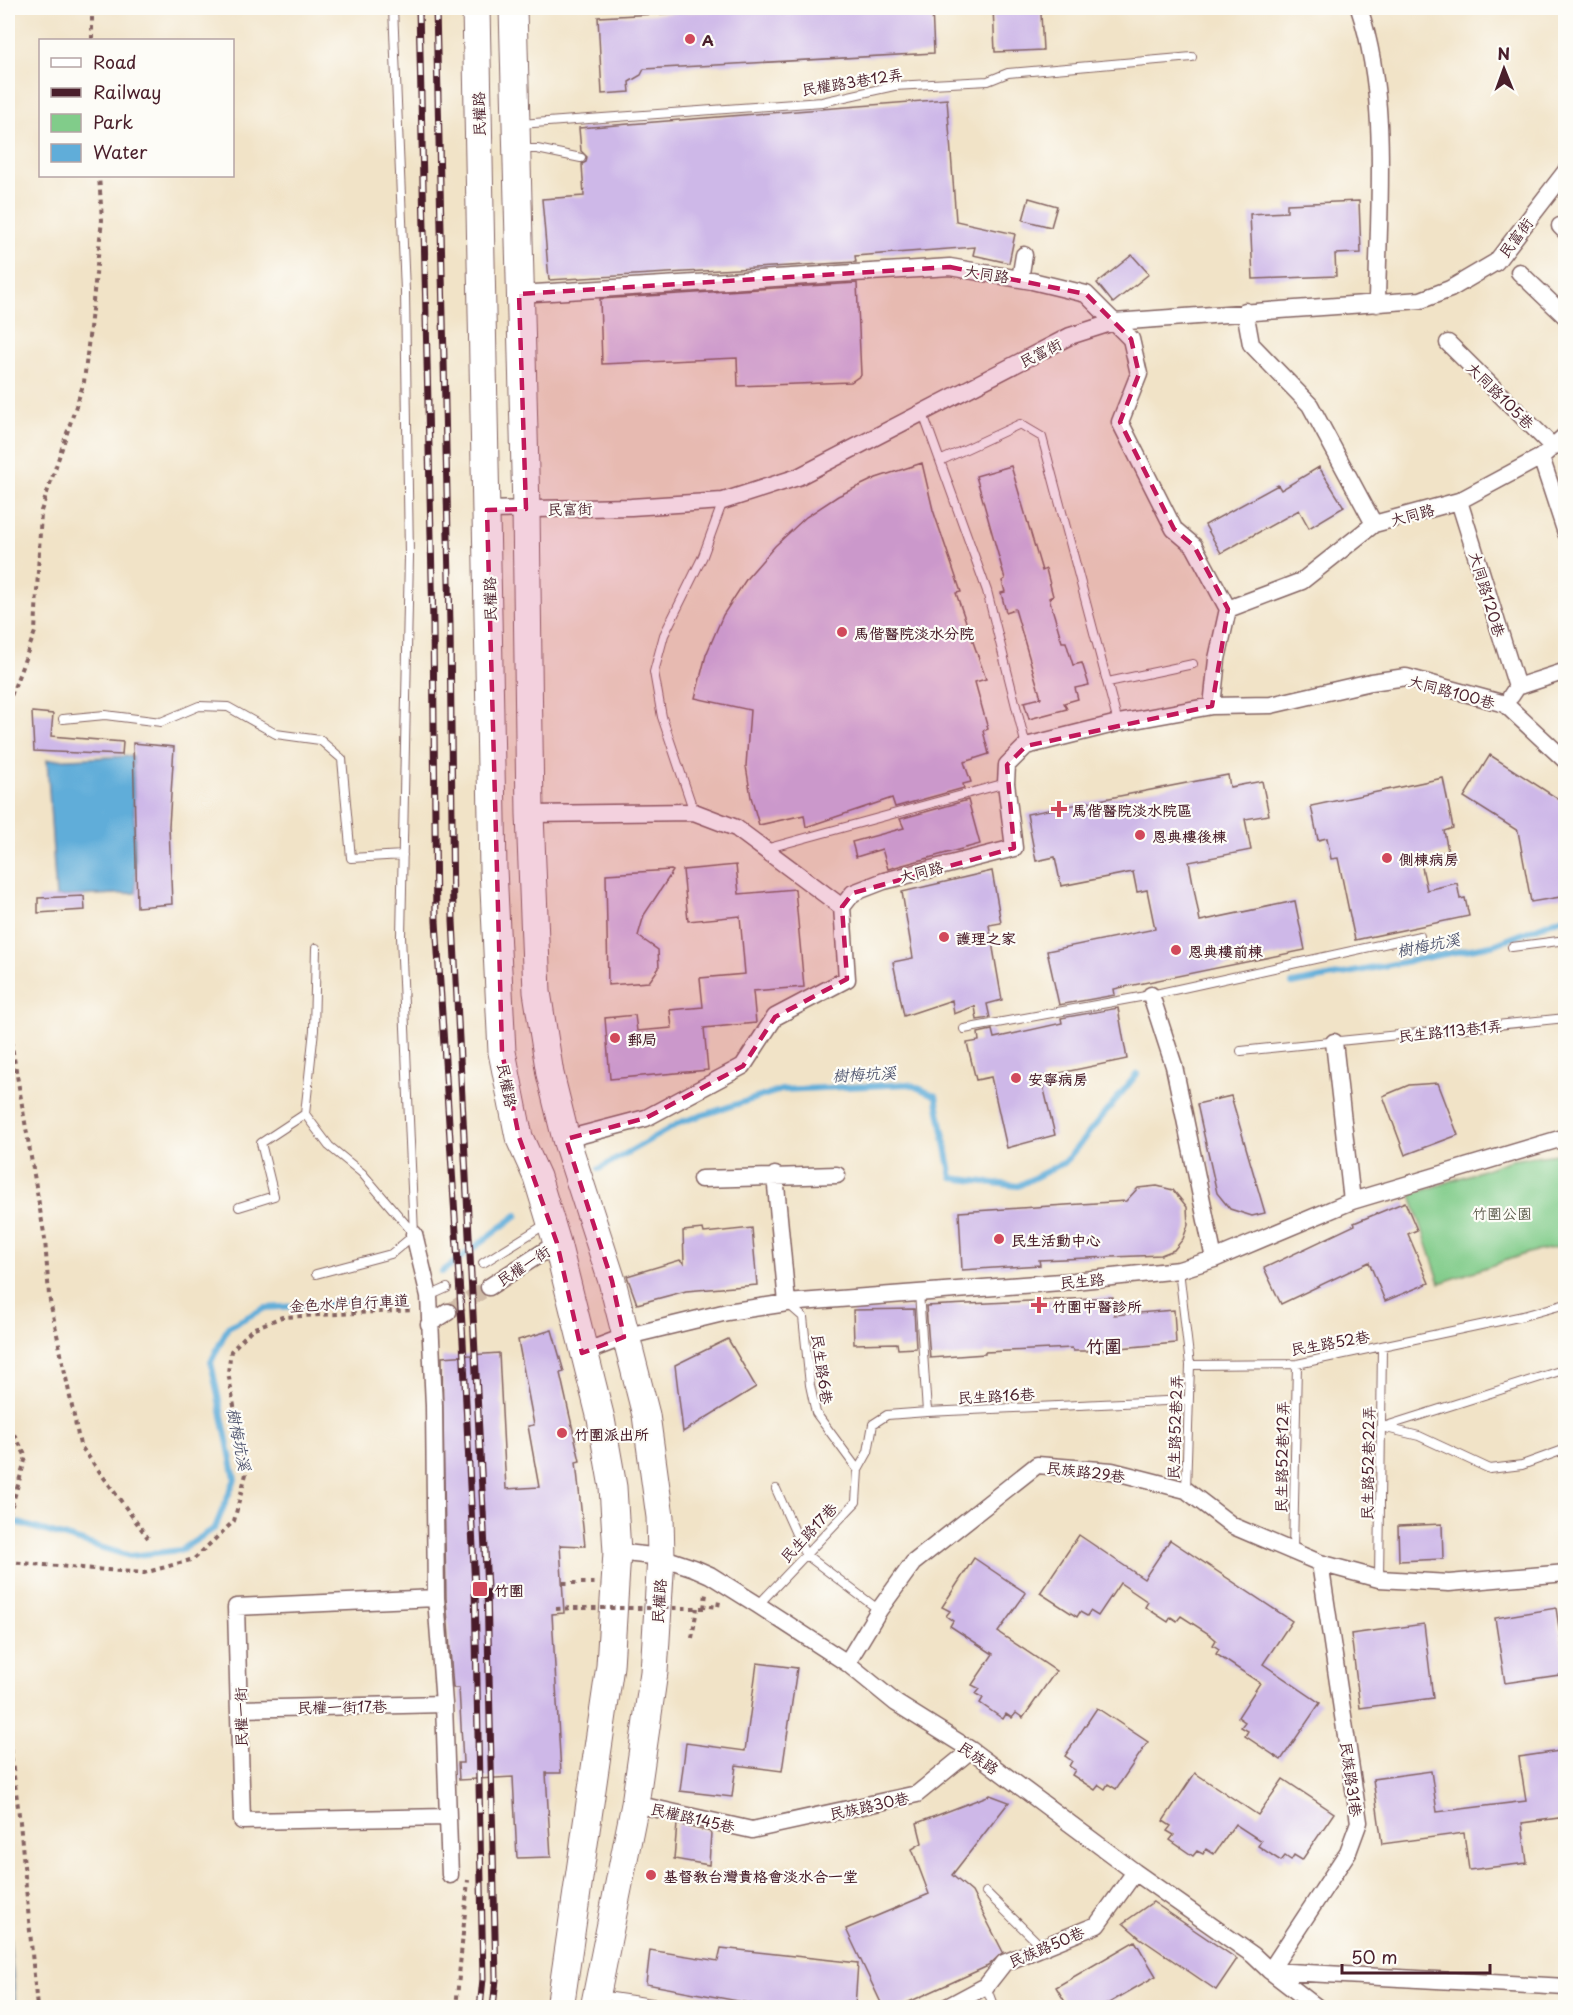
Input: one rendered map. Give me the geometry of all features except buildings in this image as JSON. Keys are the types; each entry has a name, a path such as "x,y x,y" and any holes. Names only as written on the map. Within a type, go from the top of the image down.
{"main road":[{"name":"民權路","path":"476,8 493,869 502,1052 519,1137 548,1215 601,1419 611,1476 617,1552 610,1666 560,2007"},
{"path":"513,8 526,509 530,814 537,992 550,1074 566,1139"},
{"name":"民權路","path":"566,1139 612,1281 624,1337 646,1415 656,1481 661,1557 654,1672 635,1804 596,2001"}],"street":[{"path":"1359,8 1370,39 1379,101 1377,304"},
{"name":"民富街","path":"487,510 632,507 723,501 798,477 1070,336 1114,321 1421,300 1450,289 1496,262 1566,171"},
{"path":"1020,279 1024,255"},
{"name":"大同路","path":"519,294 950,267 1020,279 1086,294 1131,339 1139,374 1120,422 1174,529 1194,546 1228,609 1302,581 1374,524 1459,501 1553,446"},
{"path":"1519,272 1566,317"},
{"path":"1245,311 1251,344 1310,405 1374,524"},
{"name":"大同路105巷","path":"1448,343 1553,446"},
{"path":"1553,446 1566,533"},
{"name":"大同路120巷","path":"1459,501 1517,687"},
{"path":"1026,746 1118,723 1212,706 1217,659 1228,609"},
{"path":"1505,704 1517,687 1566,671"},
{"name":"大同路100巷","path":"1212,706 1271,705 1371,682 1406,677 1505,704 1566,761"},
{"name":"大同路","path":"842,907 853,893 884,881 1014,848 1006,765 1026,746"},
{"path":"530,814 694,812 736,828 842,907 847,979 775,1017 743,1065 646,1118 566,1139"},
{"path":"1151,995 1174,1066 1214,1259"},
{"path":"1334,1042 1352,1201"},
{"name":"民生路","path":"582,1353 624,1337 727,1312 787,1303 1074,1281 1179,1270 1214,1259 1352,1201 1566,1137"},
{"path":"700,1179 775,1175 837,1175"},
{"path":"775,1175 787,1303"},
{"name":"民權一街","path":"489,1287 548,1215"},
{"path":"414,1234 429,1310 434,1406 436,1598 444,1704 450,1875"},
{"path":"429,1310 448,1312"},
{"name":"民族路29巷","path":"847,1663 879,1610 913,1563 1037,1465 1112,1472 1186,1490 1233,1526 1320,1563 1378,1579 1449,1583 1544,1573 1566,1573"},
{"name":"民族路","path":"617,1552 661,1557 710,1575 758,1605 847,1663 896,1703 971,1750 1136,1872 1253,1954 1269,1971 1318,2007"},
{"name":"民族路31巷","path":"1269,1971 1348,1852 1359,1822 1320,1563"},
{"name":"民權一街","path":"436,1598 236,1607 242,1821 448,1817"},
{"name":"民權一街17巷","path":"240,1709 444,1704"},
{"name":"民族路30巷","path":"752,1830 917,1794 971,1750"},
{"name":"民權路145巷","path":"635,1804 752,1830"},
{"name":"民族路50巷","path":"945,2007 986,1986 1004,1963 1097,1925 1136,1872"},
{"path":"1269,1971 1566,1987"}],"lane":[{"path":"393,8 405,291 409,556 401,936 414,1234"},
{"name":"民權路3巷12弄","path":"515,137 822,102 894,86 988,81 1008,73 1192,57"},
{"path":"515,137 537,148 581,158"},
{"path":"922,411 942,460 987,591 1026,746"},
{"path":"942,460 1020,424 1042,437 1118,723"},
{"path":"694,812 662,717 654,672 664,635 703,556 723,501"},
{"path":"1108,682 1193,664"},
{"path":"63,719 105,716 161,722 199,706 228,707 276,734 320,740 342,759 351,858 403,855"},
{"path":"765,849 1006,783"},
{"path":"964,1029 1151,995 1420,936"},
{"path":"1512,947 1566,940"},
{"path":"316,948 314,1030 305,1114 329,1146 362,1173 414,1234"},
{"name":"民生路113巷1弄","path":"1241,1051 1566,1018"},
{"path":"239,1206 274,1196 261,1143 305,1114"},
{"path":"483,1263 548,1215"},
{"path":"316,1274 391,1254 414,1234"},
{"path":"1179,1270 1190,1365"},
{"path":"429,1310 447,1288"},
{"path":"858,1470 868,1452 873,1424 886,1415 927,1412 919,1292"},
{"name":"民生路6巷","path":"787,1303 803,1317 816,1413 858,1470"},
{"name":"民生路52巷","path":"1190,1365 1297,1364 1523,1316 1566,1304"},
{"name":"民生路52巷22弄","path":"1378,1579 1382,1347"},
{"name":"民生路52巷12弄","path":"1293,1551 1297,1364"},
{"name":"民生路52巷2弄","path":"1186,1490 1187,1400 1190,1365"},
{"path":"1382,1427 1566,1369"},
{"name":"民生路16巷","path":"927,1412 1187,1400"},
{"path":"1382,1427 1419,1436 1490,1469 1522,1465 1566,1449"},
{"name":"民生路17巷","path":"758,1605 856,1503 858,1470"},
{"path":"776,1489 805,1554 879,1610"},
{"path":"986,1892 1041,1946"},
{"path":"986,1986 994,2007"},
{"path":"596,2001 685,2007"}],"path":[{"path":"92,8 92,39"},
{"path":"8,704 35,632 40,511 84,382 102,220 99,177"},
{"path":"8,1023 45,1239 49,1296 80,1445 148,1538"},
{"name":"金色水岸自行車道","path":"8,1562 144,1573 194,1559 234,1521 246,1474 228,1372 231,1351 252,1329 282,1317 429,1310"},
{"path":"8,1428 16,1437 26,1457 20,1485 8,1519"},
{"path":"563,1583 595,1583"},
{"path":"692,1638 697,1608"},
{"path":"556,1610 704,1608"},
{"path":"8,1731 20,1822 37,2007"}],"highlighted area":[{"path":"950,267 1086,294 1131,339 1139,374 1120,422 1174,529 1194,546 1228,609 1212,706 1026,746 1007,765 1014,848 853,893 842,907 847,979 775,1017 743,1066 646,1118 566,1139 612,1281 624,1337 582,1353 557,1243 519,1137 502,1052 487,510 526,509 519,294"}],"green space":[{"name":"竹圍公園","path":"1565,1153 1565,1246 1528,1253 1440,1283 1411,1195 1511,1160"}],"water":[{"path":"133,756 136,893 56,897 47,760"},
{"path":"8,1919 16,2007 8,2007"}],"waterway":[{"name":"樹梅坑溪","path":"1292,984 1496,944 1566,916"},
{"name":"樹梅坑溪","path":"599,1169 681,1122 781,1090 909,1084 936,1096 952,1178 1018,1186 1065,1162 1137,1074"},
{"name":"樹梅坑溪","path":"442,1272 517,1215"},
{"name":"樹梅坑溪","path":"8,1520 130,1556 181,1550 215,1528 235,1479 211,1362 228,1327 265,1308 377,1301"}],"tunnel":[{"path":"448,1312 489,1287"}],"railway":[{"path":"419,8 433,625 436,921 463,1341 475,1589 483,1979 480,2008"},
{"path":"436,8 450,625 453,921 487,1589 496,1979 493,2008"}],"place":[{"name":"A","path":"690,39"},
{"name":"馬偕醫院淡水分院","path":"842,632"},
{"name":"馬偕醫院淡水院區","path":"1059,809"},
{"name":"恩典樓後棟","path":"1140,835"},
{"name":"側棟病房","path":"1387,858"},
{"name":"護理之家","path":"944,937"},
{"name":"恩典樓前棟","path":"1176,950"},
{"name":"郵局","path":"615,1038"},
{"name":"安寧病房","path":"1016,1078"},
{"name":"民生活動中心","path":"999,1239"},
{"name":"竹圍中醫診所","path":"1039,1305"},
{"name":"竹圍派出所","path":"562,1433"},
{"name":"竹圍","path":"480,1589"},
{"name":"基督教台灣貴格會淡水合一堂","path":"651,1875"}],"district":[{"name":"竹圍","path":"1104,1345"}]}
